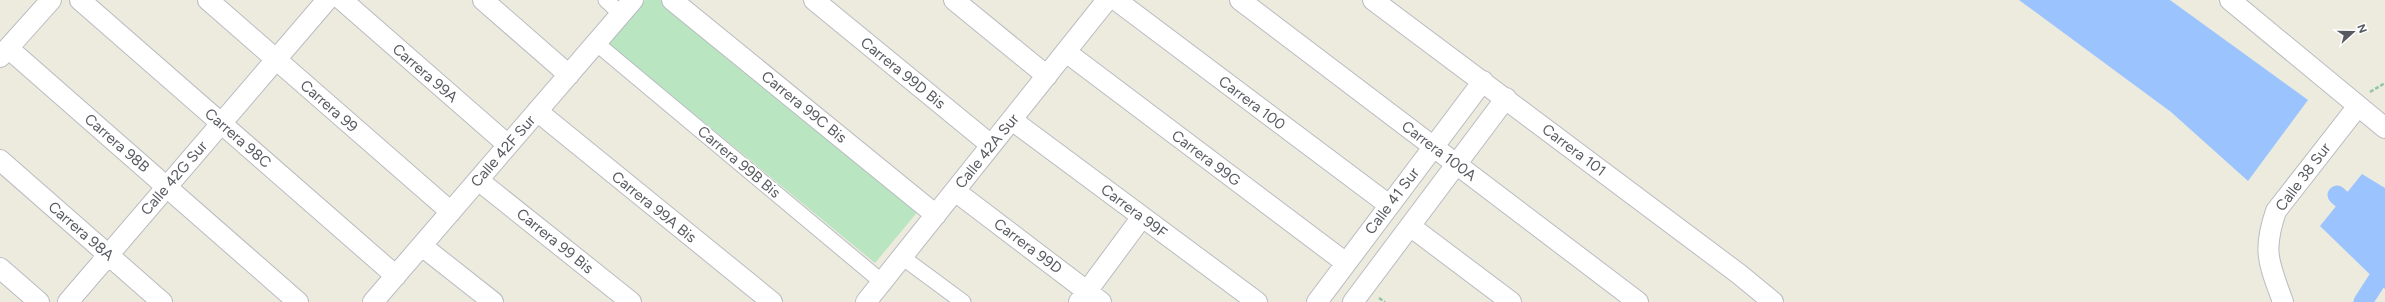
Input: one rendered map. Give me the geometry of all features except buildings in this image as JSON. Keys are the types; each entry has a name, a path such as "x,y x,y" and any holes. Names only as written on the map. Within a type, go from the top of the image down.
{"street":[{"path":"4,53 51,0"},
{"name":"Carrera 98C","path":"80,0 396,276"},
{"name":"Carrera 99","path":"208,0 450,212"},
{"name":"Calle 42G Sur","path":"68,302 327,0"},
{"name":"Carrera 99A","path":"342,0 508,145"},
{"path":"483,0 569,75"},
{"path":"606,0 627,7"},
{"name":"Carrera 99C Bis","path":"672,0 936,215"},
{"name":"Carrera 99D Bis","path":"814,0 991,146"},
{"path":"954,0 1047,76"},
{"name":"Carrera 100A","path":"1240,0 1638,302"},
{"name":"Carrera 101","path":"1373,0 1506,98 1751,295 1773,302"},
{"path":"2230,0 2385,128"},
{"name":"Calle 42A Sur","path":"866,302 1066,52 1102,3"},
{"name":"Carrera 100","path":"1102,3 1389,205"},
{"name":"Calle 42F Sur","path":"373,302 627,7"},
{"name":"Carrera 99B Bis","path":"596,43 882,282"},
{"name":"Carrera 99G","path":"1066,52 1346,263"},
{"name":"Carrera 98B","path":"4,53 167,187 298,302"},
{"name":"Calle 41 Sur","path":"1317,302 1483,81"},
{"name":"Calle 41 Sur","path":"1353,302 1506,98"},
{"name":"Calle 38 Sur","path":"2283,302 2268,259 2269,232 2276,211 2358,106"},
{"name":"Carrera 99A Bis","path":"537,111 772,302"},
{"name":"Carrera 99F","path":"1012,120 1257,302"},
{"name":"Carrera 98A","path":"0,160 162,302"},
{"name":"Carrera 99 Bis","path":"478,180 631,302"},
{"name":"Carrera 99D","path":"955,191 1089,298"},
{"path":"1089,298 1142,217"},
{"path":"1410,226 1511,302"},
{"path":"422,246 493,302"},
{"path":"902,257 963,302"},
{"path":"0,268 39,302"}],"green space":[{"path":"645,0 664,0 919,210 875,263 609,44"}],"water":[{"path":"2019,0 2170,0 2308,100 2248,181 2171,112"},
{"path":"2362,174 2385,188 2385,289 2320,226"}],"waterway":[{"path":"2337,195 2385,238"},
{"path":"2363,302 2385,268"}]}
